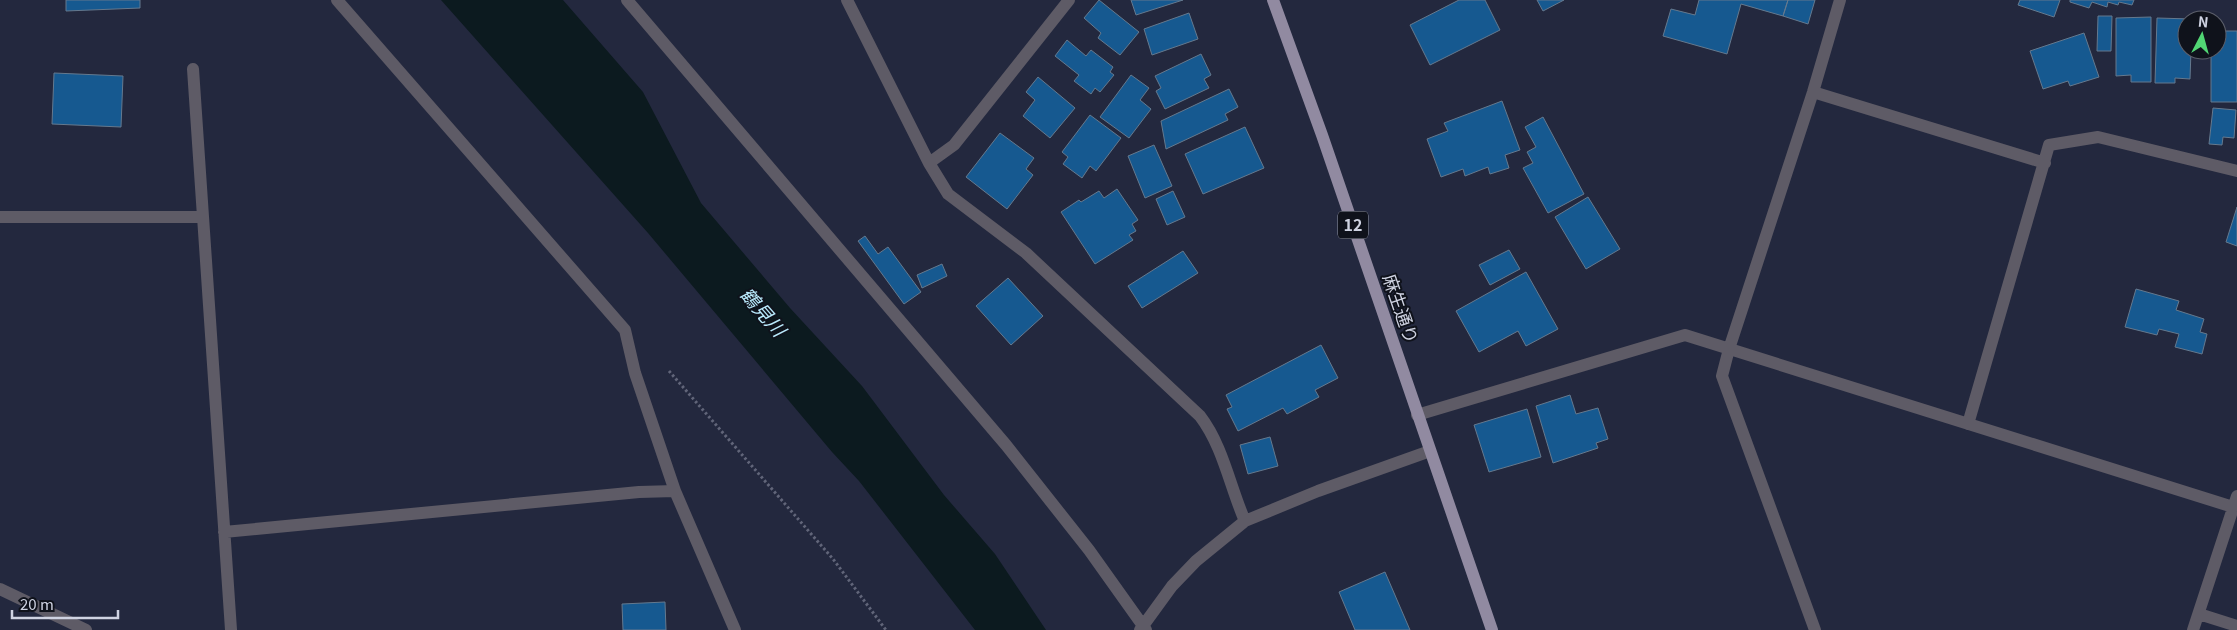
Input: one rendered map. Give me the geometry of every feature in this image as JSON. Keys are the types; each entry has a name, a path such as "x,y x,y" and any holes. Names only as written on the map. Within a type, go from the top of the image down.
{"main road":[{"name":"麻生通り","path":"1273,0 1322,135 1492,630"}],"street":[{"path":"336,0 625,330 635,373 675,491 735,630"},
{"path":"627,0 1006,445 1089,550 1143,628 1172,586 1196,561 1245,521 1318,491 1430,451"},
{"path":"848,0 929,163 948,194 1026,253 1200,416 1212,431 1234,496 1245,521"},
{"path":"929,163 954,145 1070,0"},
{"path":"1815,630 1722,376 1729,349 1814,92 1840,0"},
{"path":"193,69 231,630"},
{"path":"1814,92 2045,163"},
{"path":"1968,424 2050,145 2098,137 2237,171"},
{"path":"0,218 202,217"},
{"path":"1418,415 1685,335 1968,424 2235,502 2193,630"},
{"path":"224,532 629,493 675,491"},
{"path":"0,589 86,630"},
{"path":"2199,614 2237,626"}],"path":[{"path":"669,372 833,559 886,630"}],"water":[{"name":"鶴見川","path":"441,0 563,0 643,92 701,203 790,308 862,386 944,495 995,554 1046,630 975,630 859,481 832,452 648,233"}],"building":[{"path":"66,0 140,0 140,8 66,11"},
{"path":"1099,0 1139,32 1120,55 1098,38 1101,33 1084,18"},
{"path":"1131,0 1183,0 1136,15"},
{"path":"1459,0 1485,0 1500,30 1430,65 1410,25"},
{"path":"1537,0 1564,0 1543,11"},
{"path":"1699,0 1788,0 1783,16 1741,4 1727,54 1663,36 1671,9 1695,15"},
{"path":"1788,0 1815,0 1808,24 1783,16"},
{"path":"2020,0 2060,0 2054,17 2018,5"},
{"path":"2070,0 2134,0 2132,5 2119,2 2118,5 2108,2 2107,7 2092,2 2089,8 2070,2"},
{"path":"1189,13 1198,39 1152,55 1144,29"},
{"path":"2098,16 2112,16 2111,51 2097,51"},
{"path":"2151,17 2151,82 2131,82 2131,75 2116,76 2116,18"},
{"path":"2157,18 2177,19 2177,60 2191,60 2190,79 2175,78 2175,83 2155,83"},
{"path":"2227,31 2237,31 2237,102 2211,102 2211,60 2227,60"},
{"path":"2084,33 2099,77 2070,86 2068,81 2043,89 2030,51"},
{"path":"1067,40 1086,56 1091,50 1113,67 1110,72 1114,75 1100,92 1095,88 1091,94 1074,81 1079,75 1055,56"},
{"path":"1201,54 1211,75 1204,79 1209,88 1165,109 1156,91 1161,88 1155,76"},
{"path":"54,73 123,76 121,127 52,124"},
{"path":"1131,75 1149,88 1140,100 1151,109 1129,138 1100,117"},
{"path":"1038,77 1075,108 1050,138 1023,116 1035,100 1026,92"},
{"path":"1229,89 1238,107 1225,114 1228,120 1166,149 1161,121"},
{"path":"1502,101 1520,150 1505,155 1509,168 1490,174 1488,167 1465,176 1463,169 1441,177 1427,139 1448,131 1444,123"},
{"path":"2213,108 2236,110 2234,138 2223,137 2222,145 2209,144"},
{"path":"1090,115 1121,138 1096,171 1090,166 1082,178 1063,164 1068,157 1062,152"},
{"path":"1543,117 1584,194 1548,213 1523,168 1533,163 1527,152 1536,147 1525,127"},
{"path":"1245,127 1264,168 1203,194 1185,154"},
{"path":"1000,133 1034,158 1026,169 1033,175 1007,209 966,177"},
{"path":"1154,145 1172,186 1145,198 1128,156"},
{"path":"1117,189 1138,220 1132,224 1136,231 1129,235 1133,240 1095,264 1061,212 1079,200 1081,202 1099,191 1104,198"},
{"path":"1173,191 1185,217 1167,225 1156,199"},
{"path":"1588,197 1620,249 1586,269 1555,217"},
{"path":"2237,207 2237,246 2226,242"},
{"path":"865,236 878,254 888,247 921,292 904,304 858,241"},
{"path":"1509,250 1520,269 1490,285 1479,265"},
{"path":"1183,251 1198,273 1142,308 1128,286"},
{"path":"942,264 947,276 922,288 917,275"},
{"path":"1526,272 1558,329 1526,346 1518,331 1479,352 1456,311"},
{"path":"1008,278 1043,316 1011,345 976,306"},
{"path":"2136,289 2179,301 2176,310 2204,319 2200,332 2207,334 2202,354 2175,347 2179,334 2159,329 2157,335 2125,327"},
{"path":"1321,345 1338,378 1315,390 1319,397 1287,414 1283,408 1238,431 1227,409 1232,407 1226,395"},
{"path":"1570,395 1576,414 1598,408 1608,439 1596,443 1598,448 1553,463 1536,406"},
{"path":"1527,409 1541,457 1489,472 1474,425"},
{"path":"1270,437 1278,466 1248,474 1240,445"},
{"path":"1385,572 1410,630 1355,630 1339,592"},
{"path":"665,602 666,630 623,630 622,604"}]}
